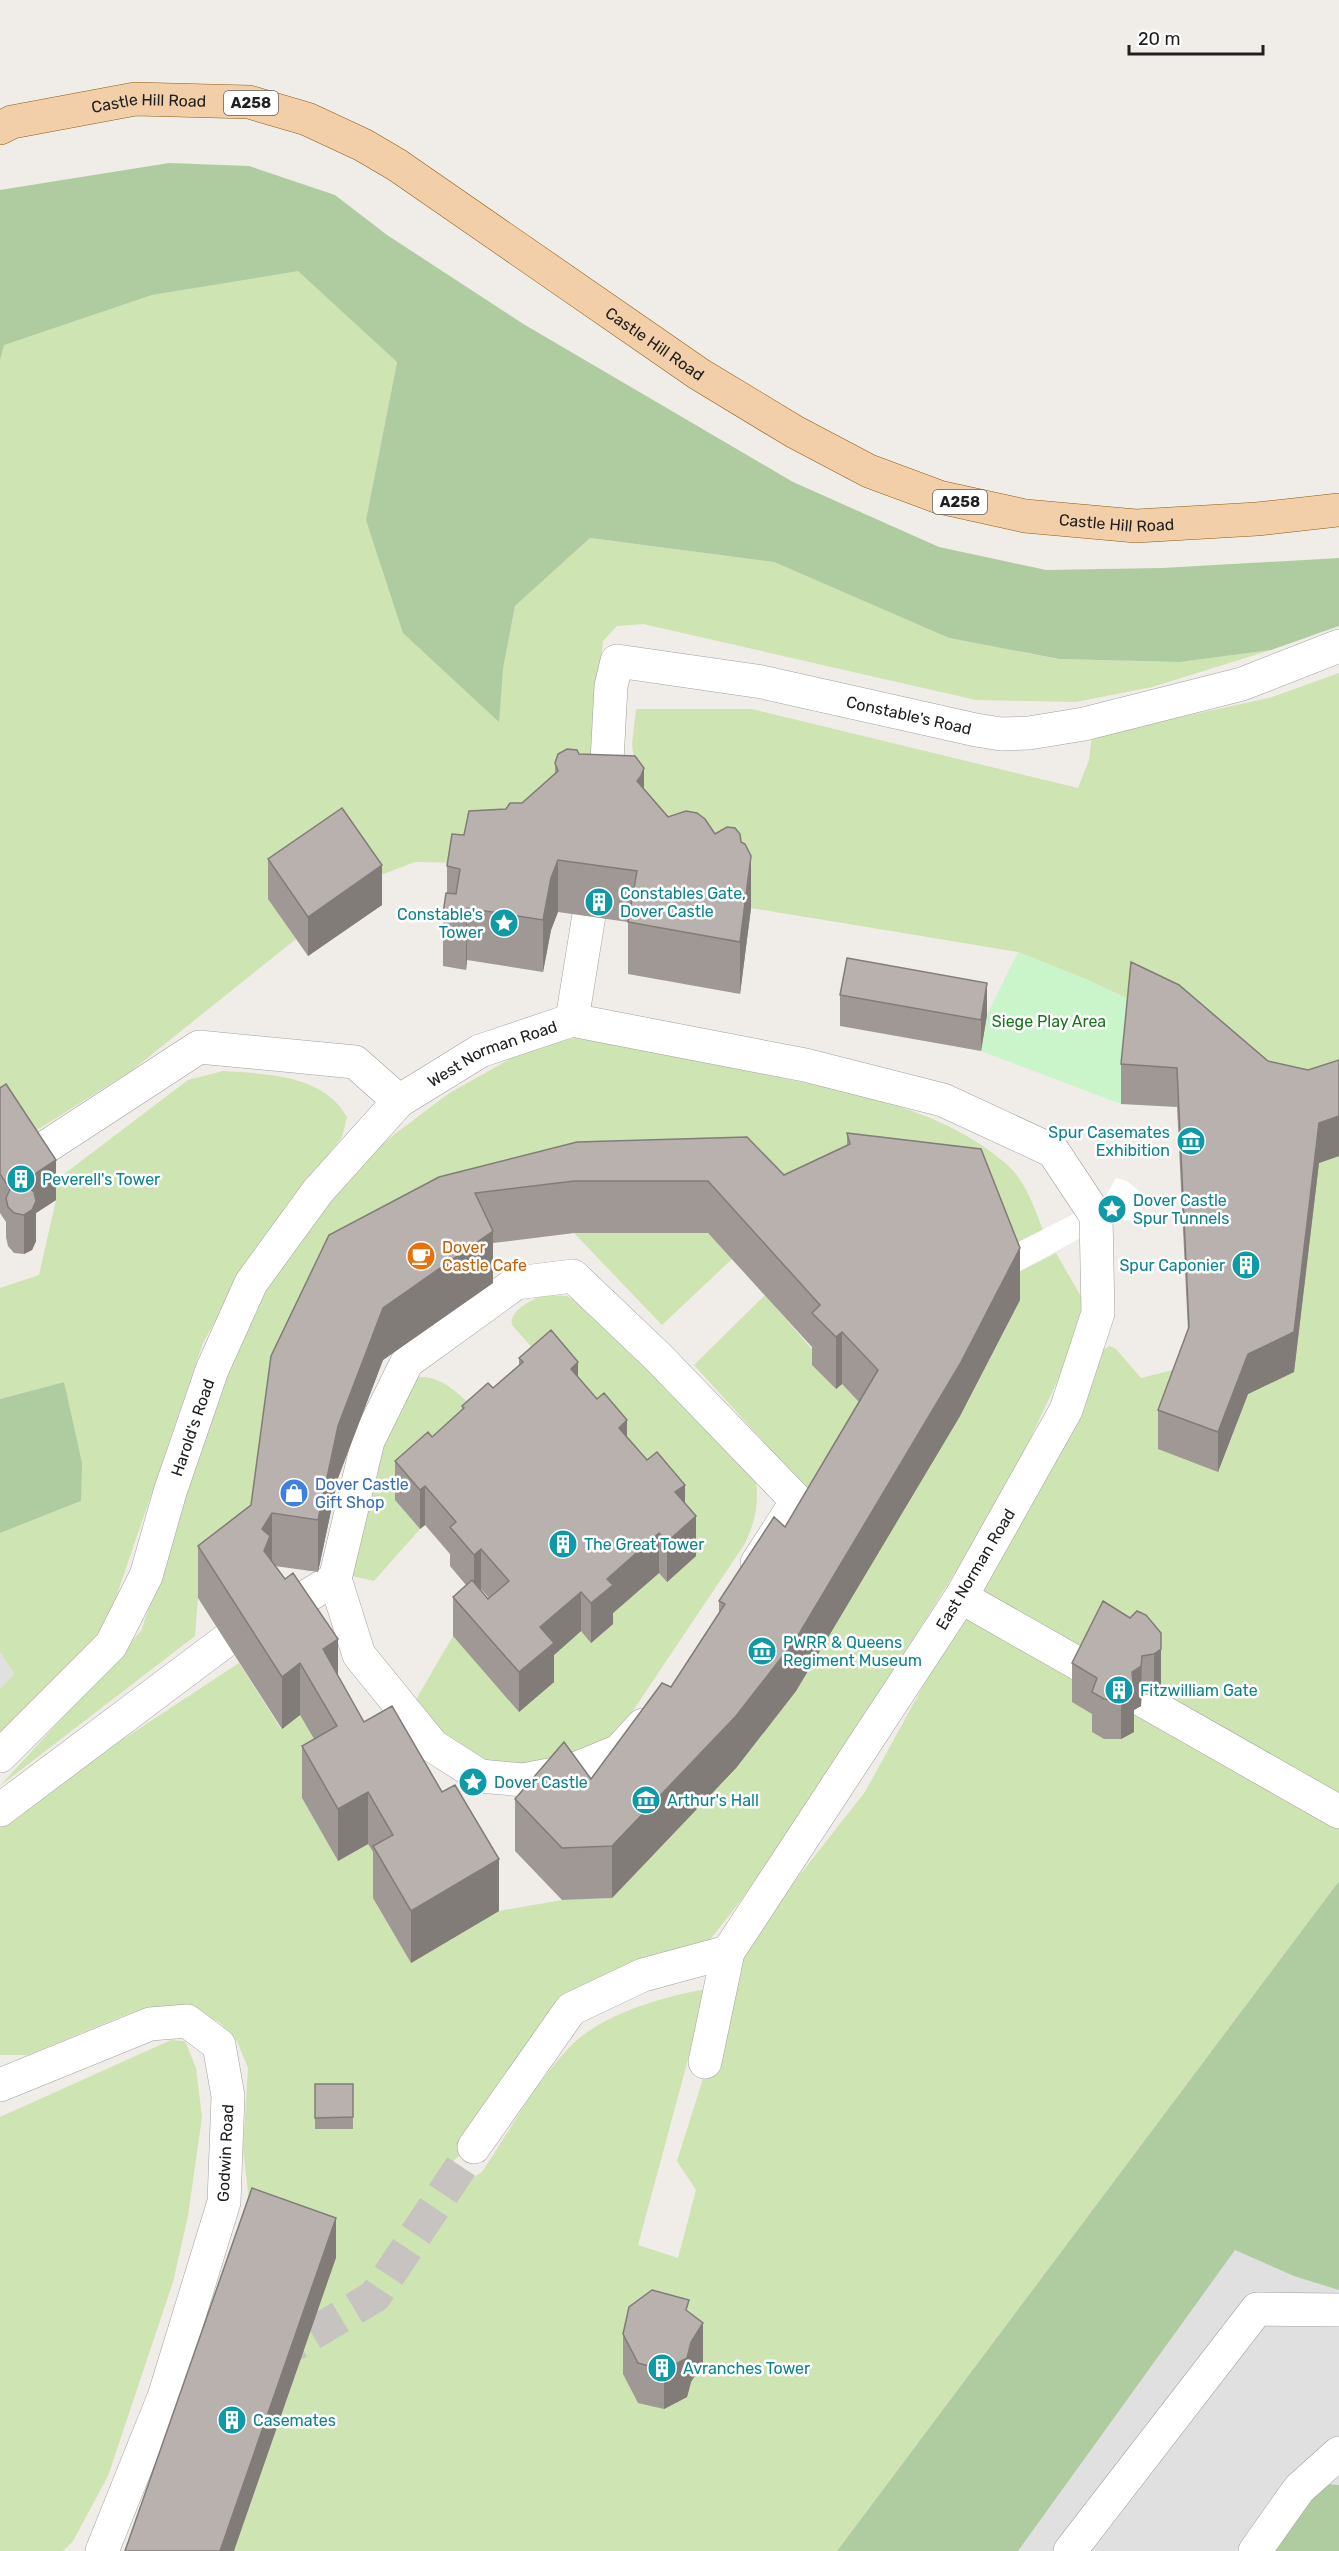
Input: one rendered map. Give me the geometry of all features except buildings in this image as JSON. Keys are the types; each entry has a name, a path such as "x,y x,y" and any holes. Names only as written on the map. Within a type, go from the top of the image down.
{"main road":[{"name":"Castle Hill Road","path":"0,128 12,122 135,99 249,102 307,119 363,145 397,165 699,374 795,432 869,471 939,497 1025,516 1136,526 1257,519 1339,510"}],"lane":[{"name":"Constable's Road","path":"604,808 611,686 618,661 762,682 976,730 1001,734 1029,734 1084,724 1242,684 1339,646"},
{"path":"572,1020 589,915"},
{"name":"West Norman Road","path":"399,1101 480,1051 572,1020 804,1065 943,1100 1053,1151"},
{"path":"32,1156 199,1047 355,1062 399,1101"},
{"name":"Harold's Road","path":"0,1756 111,1645 146,1576 170,1492 212,1370 251,1283 318,1191 399,1101"},
{"name":"East Norman Road","path":"705,2062 728,1953 961,1598 1066,1410 1098,1313 1096,1216 1053,1151"},
{"path":"662,1705 618,1750 570,1772 523,1780 480,1776 433,1746 359,1655 335,1579 369,1441 407,1362 516,1283 573,1276 659,1358 797,1502 739,1590"},
{"path":"273,1617 335,1579"},
{"path":"961,1598 1339,1812"},
{"path":"0,1810 225,1641"},
{"path":"474,2147 571,2009 643,1975 728,1953"},
{"name":"Godwin Road","path":"0,2085 150,2024 187,2021 219,2045 228,2096 224,2202 164,2397 102,2551"},
{"path":"1070,2551 1257,2309 1339,2310"},
{"path":"164,2397 196,2397"},
{"path":"1255,2551 1299,2489 1339,2453"}],"green space":[{"path":"169,163 249,166 335,195 387,235 525,325 793,482 939,547 1046,570 1162,568 1339,558 1339,626 1271,650 1180,662 1059,659 949,638 774,562 590,538 515,606 503,669 499,722 403,633 366,520 397,362 298,271 152,295 4,345 0,360 0,190"},
{"path":"298,270 397,362 366,521 498,721 503,669 515,606 590,538 774,562 949,638 1058,659 1180,662 1271,650 1152,687 1076,702 976,700 643,624 617,626 603,641 588,807 469,863 415,862 365,881 269,899 296,939 131,1071 18,1142 0,1128 0,360 3,345 152,295"},
{"path":"1339,673 1339,1099 1088,980 1018,952 751,908 640,814 632,744 636,709 752,709 1078,788 1089,760 1092,736 1269,698"},
{"name":"Siege Play Area","path":"1018,952 1088,980 1131,1001 1121,1104 981,1051 987,1015"},
{"path":"582,1037 838,1090 868,1097 926,1117 981,1144 1005,1163 1018,1177 1028,1194 1043,1230 1001,1251 981,1201 439,1229 251,1557 198,1598 195,1636 0,1786 141,1631 160,1576 199,1430 264,1291 332,1196 383,1143 448,1094 510,1059 549,1042"},
{"path":"223,1071 257,1073 292,1079 324,1092 337,1103 347,1117 342,1137 257,1247 203,1343 110,1615 101,1634 0,1735 0,1689 14,1674 0,1652 0,1533 81,1501 64,1382 0,1399 0,1288 39,1275 56,1200 47,1187 188,1080"},
{"path":"1339,1156 1339,1881 837,2551 234,2551 336,2258 252,2228 243,2148 248,2068 237,2041 219,2022 194,2011 165,2008 130,2013 28,2055 0,2055 0,1820 239,1663 281,1729 300,1715 337,1778 302,1798 338,1861 368,1844 393,1887 411,1963 499,1911 562,1900 612,1898 960,1416 1020,1300 1011,1276 1056,1253 1090,1312 1021,1458 956,1571 780,1851 701,1951 626,1970 573,1990 519,2065 465,2151 450,2164 466,2182 482,2172 550,2069 576,2041 589,2031 637,2007 707,1989 638,2245 678,2258 696,2190 677,2161 744,1949 865,1792 1012,1524 1102,1350 1110,1346 1116,1349 1141,1378 1189,1366 1219,1471 1248,1394 1294,1372 1319,1163"},
{"path":"574,1233 708,1233 732,1259 662,1325"},
{"path":"543,1295 567,1296 586,1306 756,1481 756,1506 751,1529 744,1545 618,1733 570,1760 478,1766 411,1708 453,1636 488,1638 551,1369 512,1325 512,1320 517,1310"},
{"path":"765,1295 842,1384 867,1408 812,1495 694,1365"},
{"path":"419,1377 439,1381 457,1392 488,1423 395,1500 420,1529 374,1581 352,1576 358,1510 406,1383"},
{"path":"64,1382 82,1463 81,1501 0,1533 0,1399"},
{"path":"1339,1881 1339,2551 837,2551"},
{"path":"171,2040 185,2041 196,2068 202,2117 188,2216 173,2282 108,2476 73,2541 63,2551 0,2551 0,2117"}],"shaded area":[{"path":"0,1652 14,1674 0,1689"},
{"path":"1235,2250 1294,2276 1339,2290 1339,2485 1323,2484 1271,2551 1018,2551"}],"pier":[{"path":"1116,1178 1127,1181 1138,1190 1144,1203 1140,1218 1135,1221 1115,1219 1011,1276 1001,1251 1105,1198"}],"tunnel":[{"path":"270,2359 375,2296 474,2147"}],"place":[{"name":"Constables Gate, Dover Castle","path":"599,902"},
{"name":"Constable's Tower","path":"504,923"},
{"name":"Spur Casemates Exhibition","path":"1191,1141"},
{"name":"Peverell's Tower","path":"21,1179"},
{"name":"Dover Castle Spur Tunnels","path":"1112,1209"},
{"name":"Dover Castle Cafe","path":"421,1256"},
{"name":"Spur Caponier","path":"1246,1265"},
{"name":"Dover Castle Gift Shop","path":"294,1493"},
{"name":"The Great Tower","path":"563,1544"},
{"name":"PWRR & Queens Regiment Museum","path":"762,1651"},
{"name":"Fitzwilliam Gate","path":"1119,1690"},
{"name":"Dover Castle","path":"473,1782"},
{"name":"Arthur's Hall","path":"646,1800"},
{"name":"Avranches Tower","path":"662,2368"},
{"name":"Casemates","path":"232,2420"}]}
